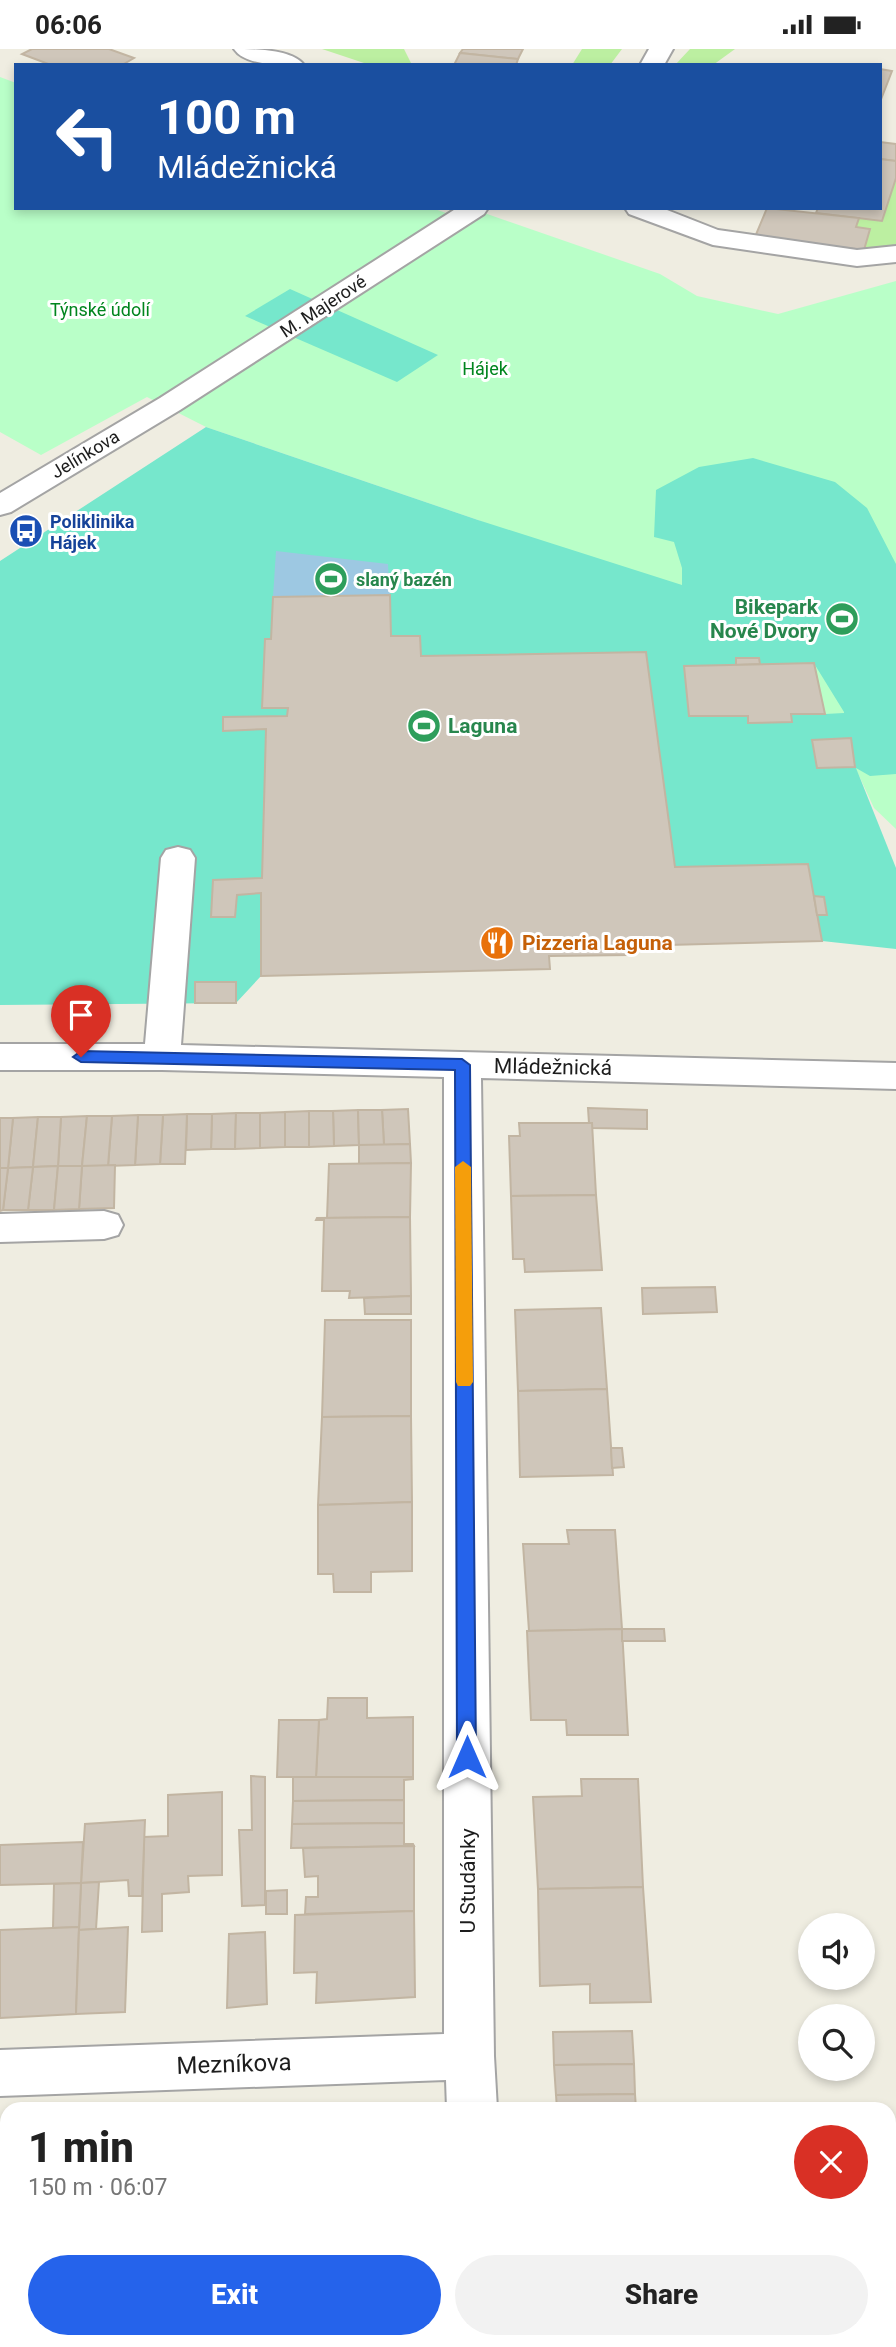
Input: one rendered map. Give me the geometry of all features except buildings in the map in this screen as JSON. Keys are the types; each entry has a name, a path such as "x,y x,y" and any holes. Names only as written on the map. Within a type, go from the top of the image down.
{"street":[{"path":"246,49 286,63"},
{"name":"M. Majerové","path":"170,404 472,210"},
{"path":"643,210 713,237 857,258 896,254"},
{"name":"Jelínkova","path":"4,498 170,404"},
{"path":"162,1057 178,858"},
{"name":"Mládežnická","path":"0,1057 162,1057 896,1076"},
{"name":"U Studánky","path":"462,1065 469,2056 472,2102"},
{"path":"0,1228 104,1225"},
{"name":"Mezníkova","path":"0,2073 469,2056"}],"green space":[{"path":"322,49 404,49 411,63 364,63"},
{"path":"582,49 622,49 612,63 573,63"},
{"path":"690,49 735,49 716,63 677,63"},
{"name":"Hájek","path":"0,77 14,82 14,210 438,210 446,213 451,210 476,210 660,274 697,296 778,314 896,281 896,829 874,808 855,767 825,714 814,663 478,520 206,427 147,397 41,455 0,432"},
{"path":"896,178 896,244 876,251 864,250 870,230 856,227 859,218 882,221"},
{"path":"290,289 438,355 397,382 245,316"},
{"name":"Laguna","path":"206,427 478,520 682,585 682,568 674,542 654,537 656,490 699,467 753,458 835,482 867,508 896,564 896,774 870,776 856,768 896,868 896,949 822,941 630,946 629,955 549,956 550,969 261,976 236,1003 0,1005 0,561","holes":["815,665 844,713 825,714"]}],"water":[{"name":"slaný bazén","path":"276,551 388,564 390,595 273,597"}],"slow traffic":[{"path":"463,1167 464,1382"}],"place":[{"name":"Poliklinika Hájek","path":"26,531"},
{"name":"slaný bazén","path":"331,579"},
{"name":"Bikepark Nové Dvory","path":"842,619"},
{"name":"Laguna","path":"424,726"},
{"name":"Pizzeria Laguna","path":"497,943"}],"route":[{"path":"81,1057 462,1065 467,1757"}],"park label":[{"name":"Týnské údolí","path":"100,309"}]}
